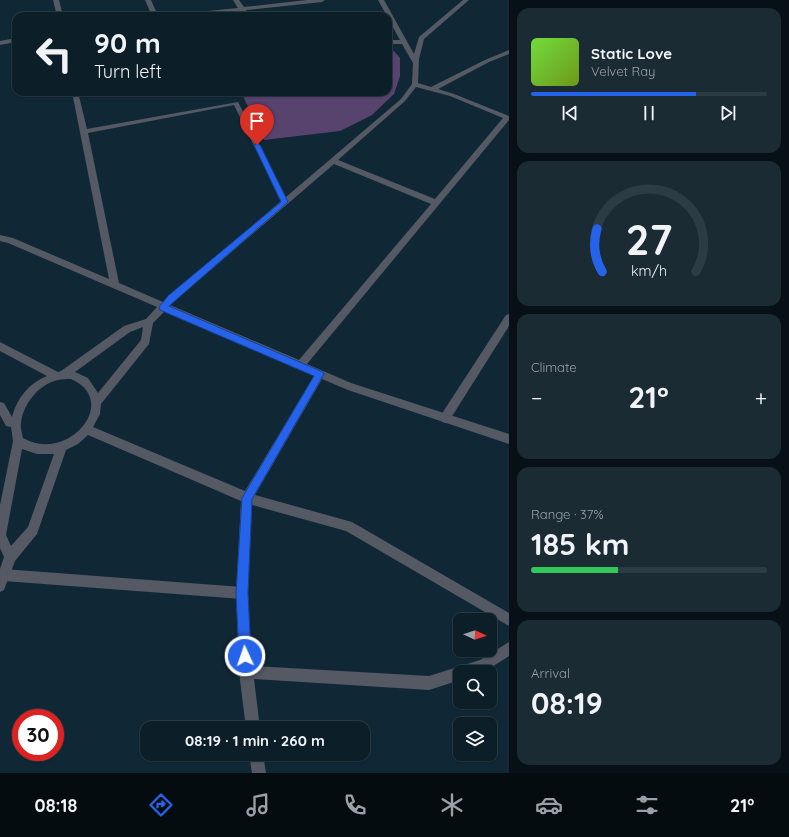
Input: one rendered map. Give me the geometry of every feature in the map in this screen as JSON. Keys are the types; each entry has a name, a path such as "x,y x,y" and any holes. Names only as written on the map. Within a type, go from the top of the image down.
{"street":[{"path":"56,0 59,12"},
{"path":"148,0 153,12"},
{"path":"236,0 244,12"},
{"path":"210,12 322,0"},
{"path":"381,0 388,12"},
{"path":"97,402 146,341 150,322 172,298 403,100 415,84 416,63 421,38 466,0"},
{"path":"392,20 416,63"},
{"path":"0,42 12,40"},
{"path":"392,42 404,42"},
{"path":"432,89 487,61 509,52"},
{"path":"300,366 508,118 452,95 415,84"},
{"path":"75,96 84,132 115,286"},
{"path":"84,132 236,103 285,202"},
{"path":"332,160 436,203"},
{"path":"0,238 10,240 348,386 509,439"},
{"path":"444,418 509,318"},
{"path":"10,423 12,413 18,399 25,391 43,378 60,374 127,329 150,322"},
{"path":"0,346 60,374 77,377 87,384 93,391 97,402 96,413 86,429 74,441 61,448 49,451 26,447 18,441 12,433 10,423 0,406"},
{"path":"252,721 246,672 242,593 247,498 320,374"},
{"path":"86,429 247,498 348,526 509,620"},
{"path":"10,557 0,535 18,441"},
{"path":"61,448 33,530 10,557 2,580 242,593"},
{"path":"484,665 509,648"},
{"path":"246,672 430,683 453,675"},
{"path":"257,761 259,773"}],"shaded area":[{"path":"392,49 400,58 400,76 392,96"},
{"path":"243,96 392,96 372,115 340,131 264,140"}],"route":[{"path":"245,656 242,593 247,498 320,374 163,307 285,202 257,145"}]}
